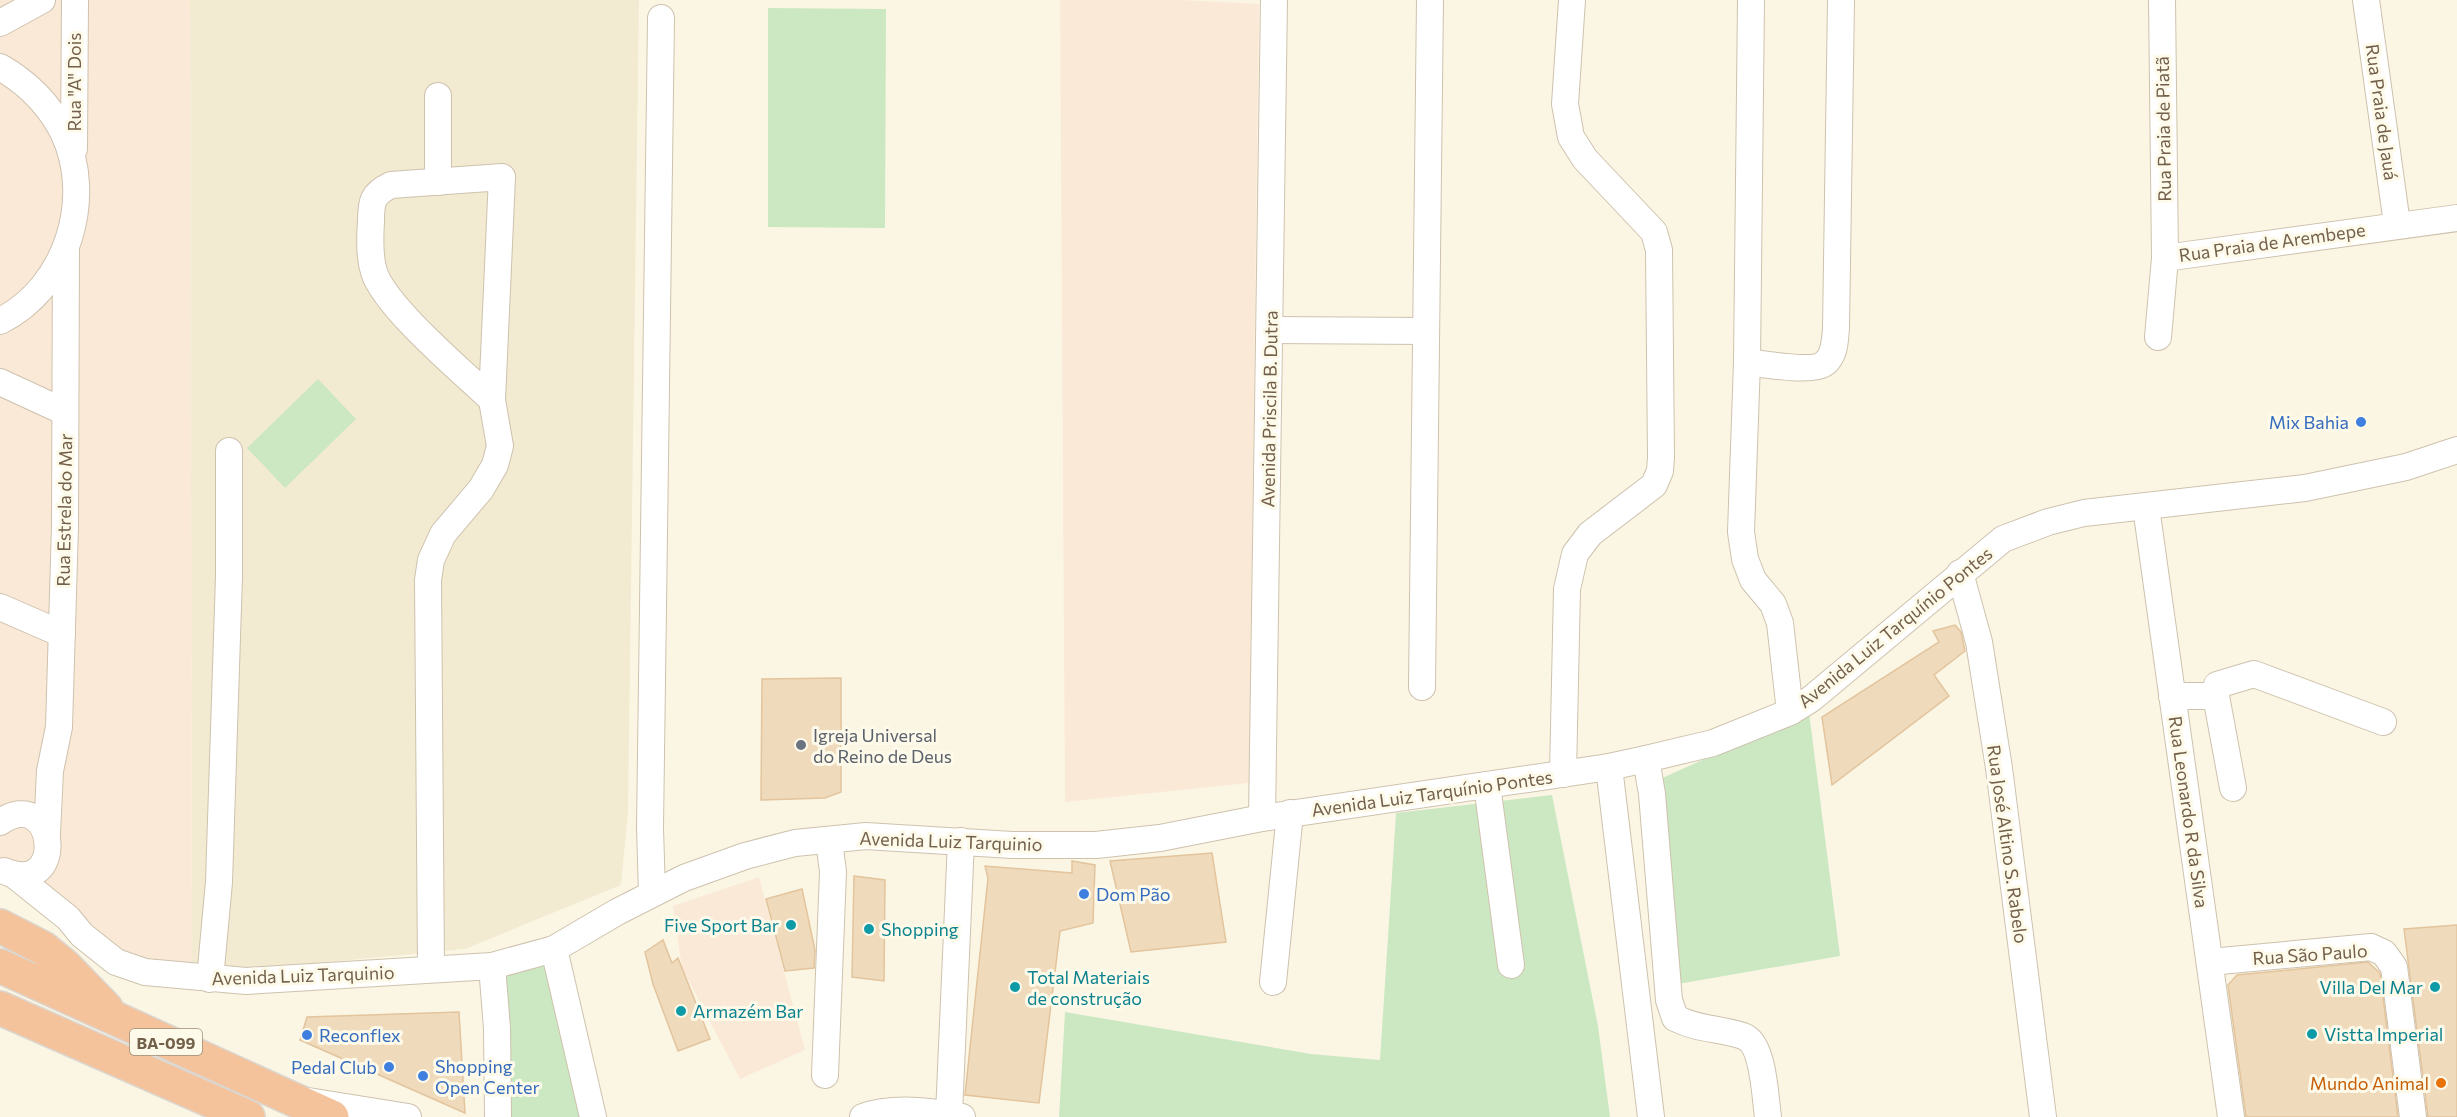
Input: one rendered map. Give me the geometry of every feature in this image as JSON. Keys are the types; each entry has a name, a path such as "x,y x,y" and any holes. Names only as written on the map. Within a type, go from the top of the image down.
{"highway":[{"path":"0,926 43,948 65,966 117,1020"},
{"name":"BA-099","path":"0,966 332,1117"},
{"name":"BA-099","path":"0,1008 248,1117"}],"street":[{"path":"0,23 42,0"},
{"name":"Rua \"A\" Dois","path":"74,165 75,0"},
{"name":"Avenida Priscila B. Dutra","path":"1262,818 1275,0"},
{"path":"1422,687 1430,0"},
{"path":"1563,774 1567,589 1575,554 1590,534 1654,485 1660,471 1661,457 1659,250 1654,232 1585,159 1571,137 1565,104 1572,0"},
{"path":"1751,0 1747,362 1741,531 1745,559 1753,580 1773,604 1780,623 1790,712"},
{"path":"1747,362 1815,368 1826,363 1833,350 1836,328 1841,0"},
{"name":"Rua Praia de Piatã","path":"2162,0 2165,258"},
{"name":"Rua Praia de Jauá","path":"2366,0 2397,224"},
{"path":"652,893 650,828 661,18"},
{"path":"0,67 19,78 44,102 63,132 74,165 76,207 66,249 45,285 14,314 0,321"},
{"path":"438,96 438,182"},
{"path":"431,969 428,580 431,561 443,534 481,489 495,465 500,447 492,400 502,177 391,185 378,191 371,200 370,238 374,270 380,286 396,306 492,400"},
{"name":"Rua Praia de Arembepe","path":"2158,336 2165,258 2397,224 2457,218"},
{"name":"Rua Estrela do Mar","path":"45,860 49,851 47,833 50,771 59,727 66,249"},
{"path":"1270,330 1426,331"},
{"path":"0,382 65,412"},
{"name":"Avenida Luiz Tarquínio Pontes","path":"1262,818 1609,767 1713,743 1790,712 1811,699 2003,539 2048,522 2084,513 2305,488 2406,467 2457,450"},
{"path":"210,979 219,882 229,576 229,451"},
{"name":"Rua Leonardo R da Silva","path":"2146,507 2231,1117"},
{"name":"Rua José Altino S. Rabelo","path":"1960,573 1979,642 1999,768 2043,1117"},
{"path":"0,607 62,634"},
{"path":"2233,788 2217,685 2254,674 2383,722"},
{"path":"2172,696 2217,696"},
{"path":"1646,759 1652,794 1669,1000 1675,1018 1693,1027 1744,1036 1753,1042 1758,1053 1768,1117"},
{"path":"1609,767 1651,1117"},
{"name":"Rua Estrela do Mar","path":"8,818 50,771"},
{"path":"1487,785 1511,964"},
{"path":"1273,982 1290,813"},
{"path":"8,818 34,819 47,833"},
{"name":"Avenida Luiz Tarquinio","path":"6,871 68,918 82,935 116,962 145,972 246,981 492,966 554,949 652,893 745,856 795,843 866,836 1012,845 1096,844 1160,838 1262,818"},
{"path":"825,1075 833,872 829,840"},
{"path":"864,1117 886,1112 955,1116 961,841"},
{"path":"6,871 32,873 45,860"},
{"name":"Avenida Luiz Tarquinio","path":"45,860 68,918"},
{"name":"Rua São Paulo","path":"2210,962 2355,947 2371,947 2384,953 2394,967 2414,1117"},
{"path":"554,949 593,1117"},
{"path":"492,966 498,1061 498,1117"},
{"path":"291,1099 408,1117"}],"shaded area":[{"path":"0,0 190,0 192,967 120,953 0,858"},
{"path":"190,0 639,0 628,812 621,885 465,949 243,970 192,967"},
{"path":"1060,0 1182,0 1259,4 1249,783 1065,802"},
{"path":"759,877 805,1050 740,1079 682,968 673,906"}],"green space":[{"path":"768,8 886,9 885,228 768,227"},
{"path":"318,379 356,419 285,488 247,448"},
{"path":"1809,712 1840,956 1678,984 1660,779"},
{"path":"1552,795 1598,1026 1610,1117 1059,1117 1065,1012 1311,1054 1380,1060 1396,813"},
{"path":"551,961 587,1117 510,1117 502,972"}],"building":[{"path":"1955,625 1961,632 1965,651 1934,675 1949,696 1832,785 1822,717 1939,642 1933,631"},
{"name":"Igreja Universal do Reino de Deus","path":"841,678 841,792 825,798 761,800 762,679"},
{"path":"1212,853 1226,942 1131,952 1110,861"},
{"name":"Total Materiais de construção","path":"1072,861 1095,865 1093,923 1060,931 1039,1103 965,1095 988,878 985,866 1072,873"},
{"name":"Shopping","path":"854,876 885,880 884,981 852,977"},
{"name":"Five Sport Bar","path":"802,889 815,950 814,968 785,971 766,899"},
{"name":"Villa Del Mar","path":"2457,925 2457,1117 2428,1117 2404,929"},
{"name":"Armazém Bar","path":"663,940 672,963 678,958 710,1039 678,1051 653,984 645,952"},
{"name":"Vistta Imperial","path":"2368,962 2380,973 2398,1117 2246,1117 2228,985 2237,975"},
{"name":"Shopping Open Center","path":"459,1012 465,1113 300,1040 307,1017"}],"place":[{"name":"Mix Bahia","path":"2361,422"},
{"name":"Igreja Universal do Reino de Deus","path":"801,745"},
{"name":"Dom Pão","path":"1084,894"},
{"name":"Five Sport Bar","path":"791,925"},
{"name":"Shopping","path":"869,929"},
{"name":"Total Materiais de construção","path":"1015,987"},
{"name":"Villa Del Mar","path":"2435,987"},
{"name":"Armazém Bar","path":"681,1011"},
{"name":"Vistta Imperial","path":"2312,1034"},
{"name":"Reconflex","path":"307,1035"},
{"name":"Pedal Club","path":"389,1067"},
{"name":"Shopping Open Center","path":"423,1076"},
{"name":"Mundo Animal","path":"2441,1083"}]}
